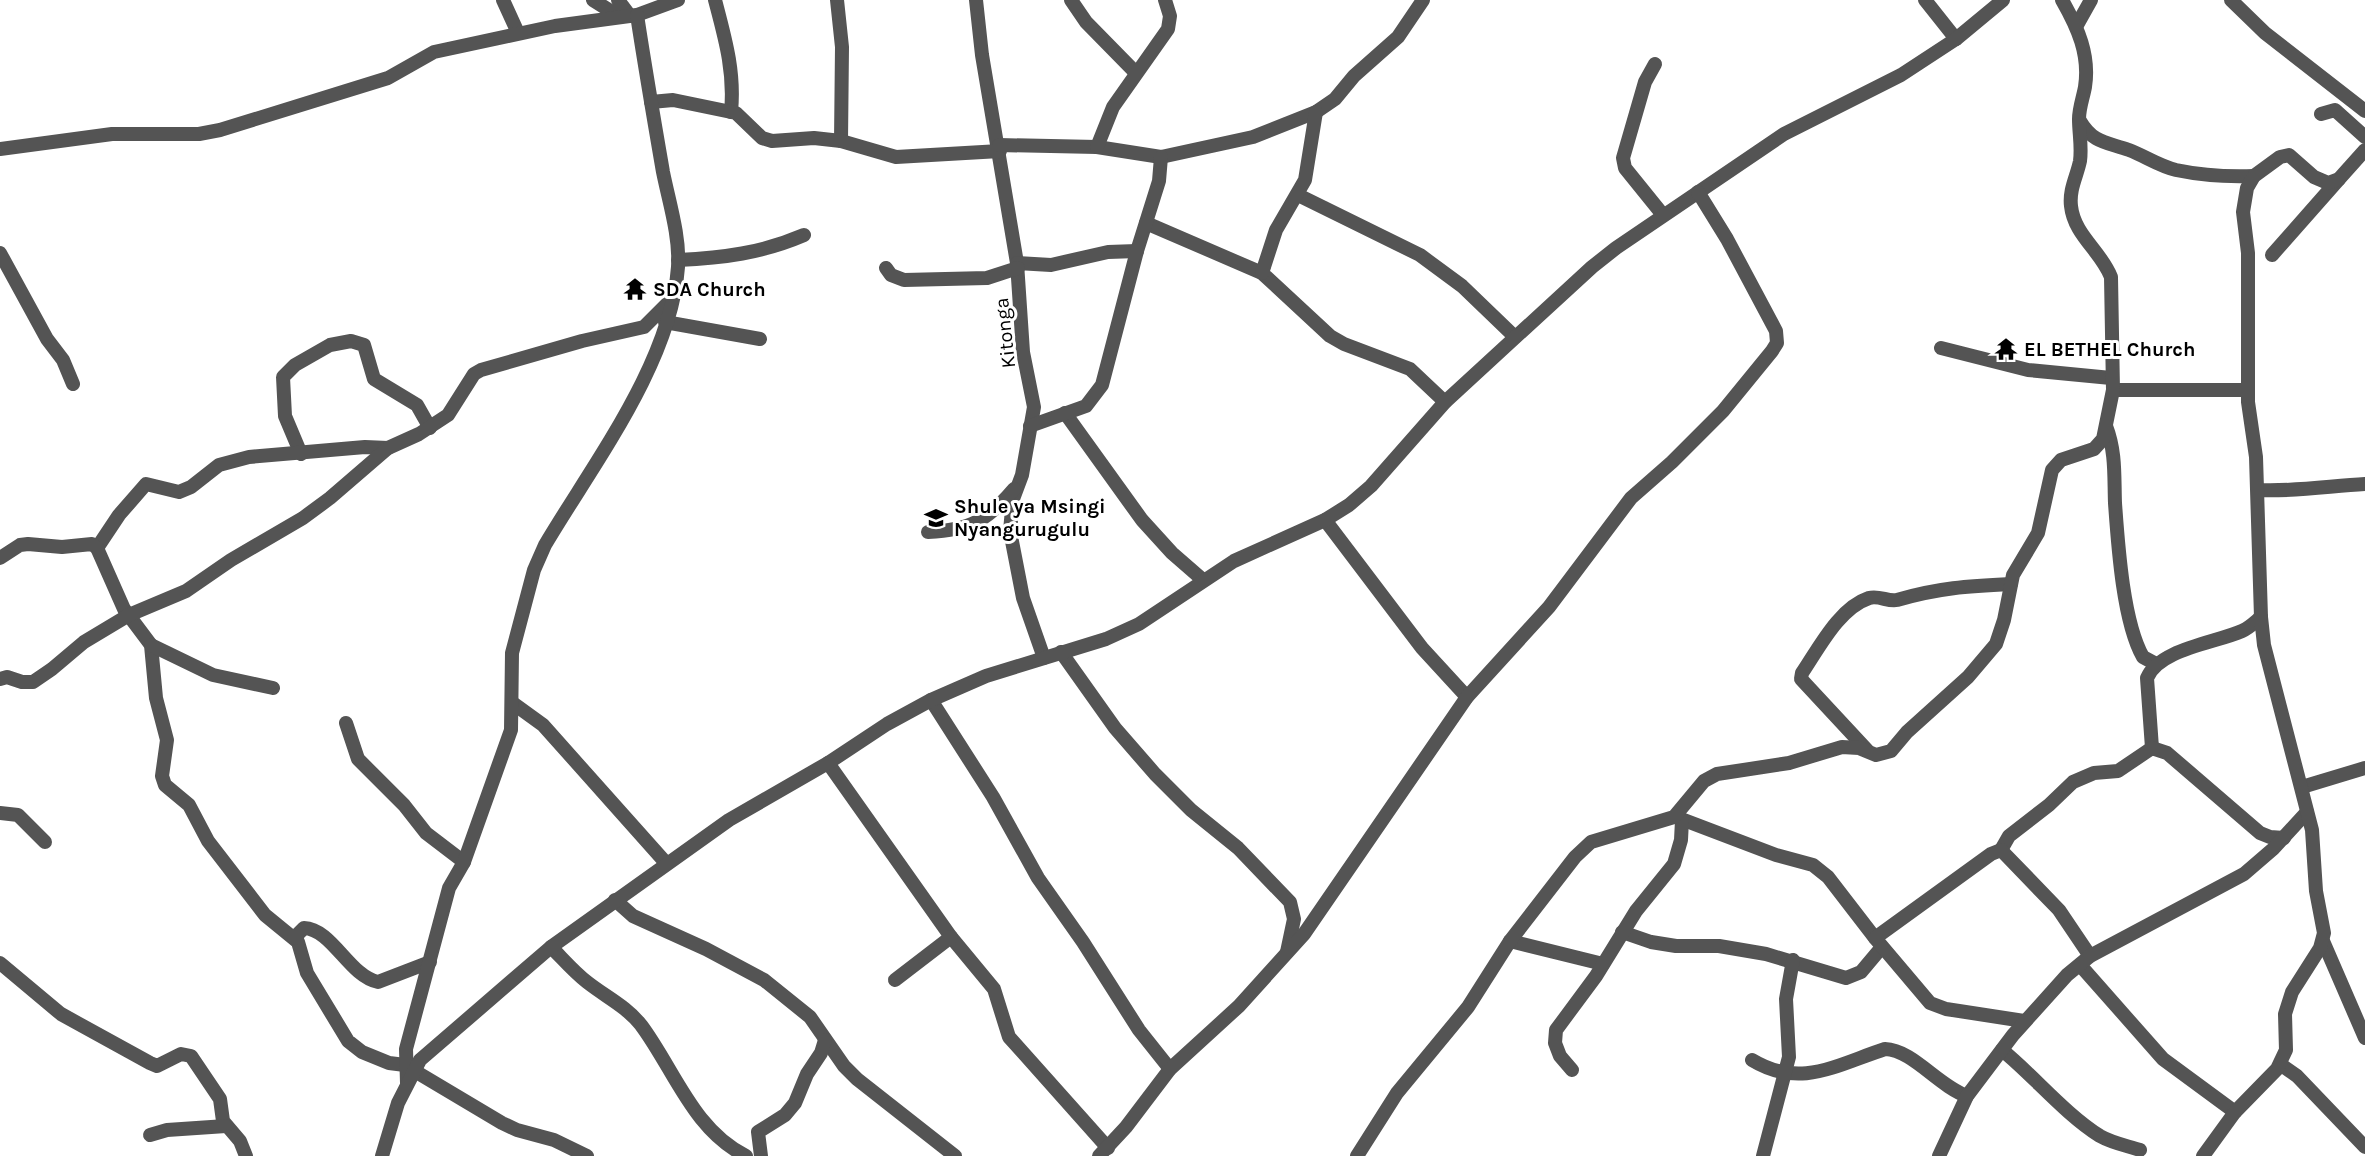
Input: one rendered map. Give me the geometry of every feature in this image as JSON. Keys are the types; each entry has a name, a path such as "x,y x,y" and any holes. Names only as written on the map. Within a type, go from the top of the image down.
{"street":[{"path":"503,0 518,33"},
{"path":"593,0 629,16"},
{"path":"382,1156 408,1073 406,1049 449,888 464,862 512,730 514,704 512,652 534,570 545,545 645,379 671,299 678,260 651,102 629,16 618,0"},
{"path":"0,149 112,134 199,134 220,130 388,78 434,52 518,33 629,16 678,0"},
{"path":"715,0 732,68 731,112"},
{"path":"837,0 842,47 841,141"},
{"name":"Kitonga","path":"976,0 982,55 1017,265 1023,352 1034,407 1022,475 1010,512 1014,563 1023,598 1044,658"},
{"path":"1071,0 1086,22 1136,73"},
{"path":"1097,147 1113,107 1168,29 1170,16 1165,0"},
{"path":"651,102 673,100 731,112 743,118 767,140 814,138 841,141 896,157 999,148 1097,147 1161,157 1253,137 1317,112 1335,99 1354,76 1398,37 1423,0"},
{"path":"1925,0 1956,39"},
{"path":"408,1073 442,1039 551,947 615,900 729,820 828,763 887,724 931,700 986,676 1106,639 1139,624 1203,580 1271,542 1325,520 1349,505 1371,486 1445,402 1592,267 1663,215 1784,134 1901,75 1956,39 2003,0"},
{"path":"1572,1070 1560,1056 1555,1043 1556,1030 1603,964 1622,932 1674,864 1681,840 1678,818 1704,782 1717,774 1789,763 1842,747 1859,748 1869,753 1883,754 1891,751 1907,732 1975,669 1996,644 2001,633 2017,566 2038,533 2056,464 2094,449 2103,439 2112,384 2111,277 2106,263 2079,231 2070,203 2071,190 2080,161 2079,119 2086,70 2083,46 2076,25 2062,0"},
{"path":"2076,25 2091,0"},
{"path":"2231,0 2265,33 2365,111"},
{"path":"1655,64 1645,82 1623,158 1625,168 1663,215"},
{"path":"2321,114 2335,110 2365,137"},
{"path":"1262,273 1276,230 1298,195 1309,168 1317,112"},
{"path":"2079,119 2092,138 2100,143 2131,151 2163,166 2214,175 2254,176"},
{"path":"2272,255 2365,150"},
{"path":"2339,178 2328,183 2319,180 2295,159 2286,155 2254,176 2247,188 2243,212 2248,253 2247,390 2258,489 2261,617 2264,645 2307,812 2314,853 2323,941 2365,1038"},
{"path":"1030,426 1086,406 1102,385 1137,251 1159,181 1161,157"},
{"path":"828,763 951,937 994,989 1010,1036 1103,1153 1170,1069 1239,1006 1310,925 1467,697 1549,607 1630,498 1672,462 1722,411 1777,342 1776,331 1770,319 1698,192"},
{"path":"1298,195 1420,255 1462,286 1515,338"},
{"path":"1146,223 1262,273 1330,336 1344,344 1410,369 1445,402"},
{"path":"678,260 742,255 778,246 804,235"},
{"path":"886,268 891,275 904,280 987,278 1017,265 1051,265 1108,252 1137,251"},
{"path":"0,253 47,339 63,360 73,384"},
{"path":"0,679 7,677 22,682 33,682 84,642 129,615 186,591 231,560 303,518 388,448 430,428 448,415 474,374 481,370 582,341 644,327 671,299"},
{"path":"665,321 760,339"},
{"path":"301,454 285,416 283,377 287,370 295,365 340,342 364,345 374,379 417,405 430,428"},
{"path":"1941,348 2028,370 2112,384 2247,390"},
{"path":"1065,413 1142,520 1172,553 1203,580"},
{"path":"2106,424 2115,461 2118,537 2131,623 2143,657 2156,664"},
{"path":"97,548 119,515 146,484 178,492 191,487 221,464 256,456 365,447 388,448"},
{"path":"2258,489 2300,490 2330,484 2365,483"},
{"path":"928,532 952,531 980,521 1002,504 1017,485"},
{"path":"1325,520 1422,648 1467,697"},
{"path":"0,558 20,545 62,547 92,544 97,548 129,615 151,645 213,675 273,688"},
{"path":"1869,753 1801,679 1802,673 1835,626 1852,609 1872,598 1896,600 1918,592 1947,587 2011,584"},
{"path":"2152,748 2147,678 2156,664 2173,655 2244,630 2261,617"},
{"path":"151,645 156,698 167,740 162,776 165,785 189,805 208,841 265,915 294,938 300,948 307,973 348,1041 362,1052 389,1063 502,1123 517,1130 554,1140 586,1156"},
{"path":"1061,652 1115,728 1155,774 1191,810 1239,848 1290,902 1294,919 1287,952"},
{"path":"931,700 993,797 1038,878 1083,942 1139,1030 1170,1069"},
{"path":"514,704 543,725 666,863"},
{"path":"346,723 358,759 433,839 464,862"},
{"path":"2152,748 2167,753 2260,833 2270,837 2284,838"},
{"path":"1622,932 1650,942 1676,946 1719,946 1793,960 1814,970 1846,978 1861,972 1878,943 1991,854 2001,850 2009,836 2049,805 2073,782 2094,772 2118,771 2152,748"},
{"path":"2302,787 2365,768"},
{"path":"1939,1156 1967,1096 2001,1050 2024,1021 2085,961 2244,874 2284,838 2307,812"},
{"path":"0,813 18,815 45,842"},
{"path":"1356,1156 1397,1093 1468,1007 1510,941 1575,857 1591,842 1678,818 1776,855 1813,865 1828,877 1878,943 1926,999 1935,1006 2024,1021"},
{"path":"2001,850 2059,910 2085,961 2163,1059 2235,1112"},
{"path":"615,900 633,916 764,980 810,1017 844,1066 857,1079 955,1156"},
{"path":"294,938 304,928 317,931 351,964 378,982 430,962"},
{"path":"895,980 951,937"},
{"path":"1510,941 1603,964"},
{"path":"2203,1156 2235,1112 2262,1087 2280,1064 2286,1050 2285,1014 2292,992 2323,941"},
{"path":"551,947 588,983 628,1011 640,1025 688,1102 723,1140 746,1156"},
{"path":"1763,1156 1789,1057 1786,999 1793,960"},
{"path":"0,963 61,1014 150,1063 157,1066 181,1054 190,1056 220,1100 226,1126 240,1141 246,1156"},
{"path":"761,1156 758,1132 778,1120 795,1102 807,1074 821,1053 825,1040"},
{"path":"1752,1060 1762,1068 1786,1075 1814,1073 1885,1049 1895,1050 1944,1086 1967,1096"},
{"path":"2001,1050 2033,1075 2081,1122 2102,1138 2140,1150"},
{"path":"2280,1064 2297,1076 2365,1147"},
{"path":"150,1135 167,1130 226,1126"}],"place":[{"name":"SDA Church","path":"635,289"},
{"name":"EL BETHEL Church","path":"2006,349"},
{"name":"Shule ya Msingi Nyangurugulu","path":"936,518"}]}
